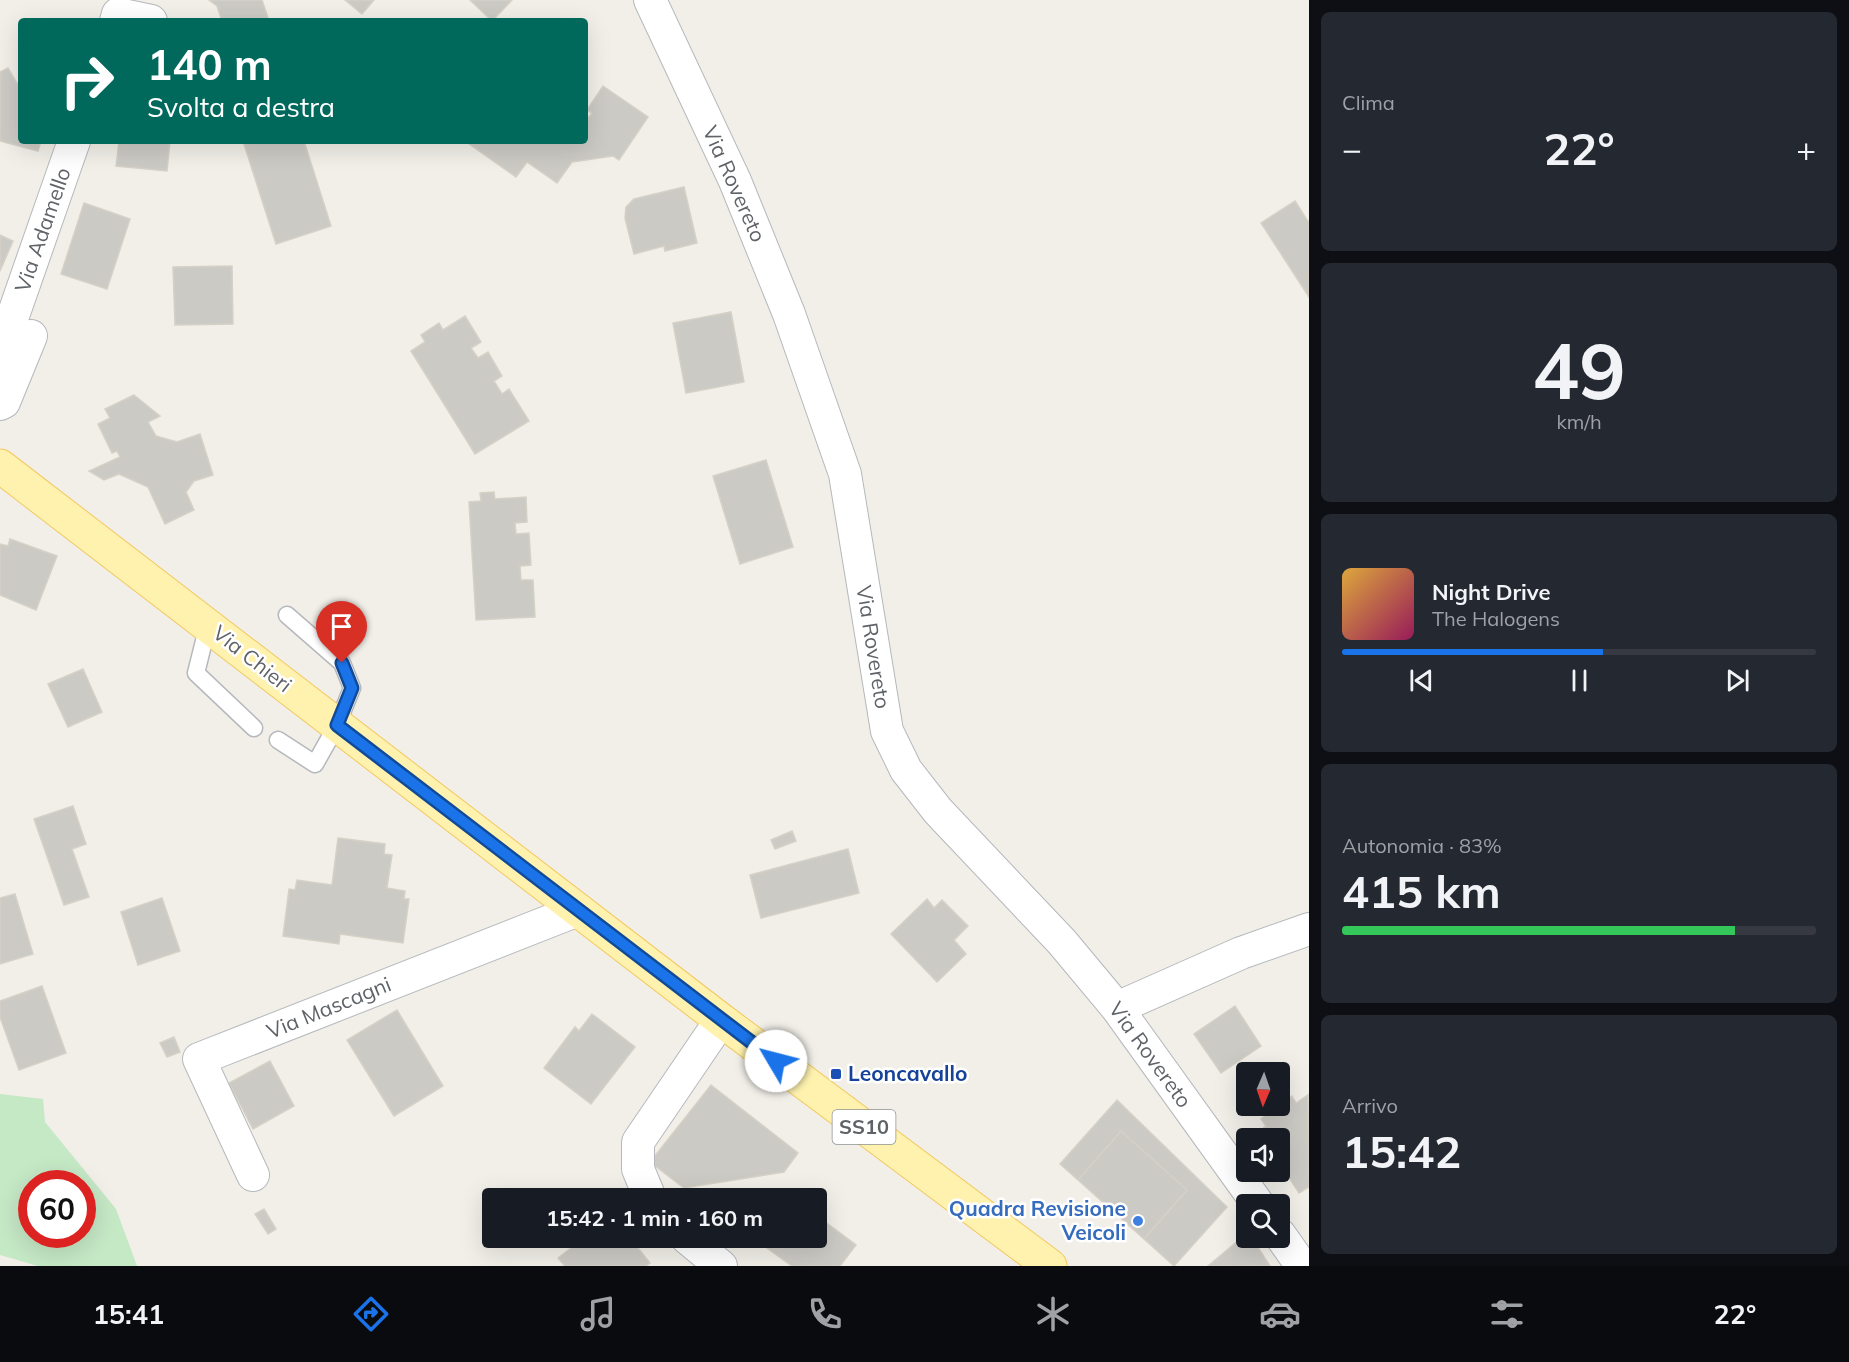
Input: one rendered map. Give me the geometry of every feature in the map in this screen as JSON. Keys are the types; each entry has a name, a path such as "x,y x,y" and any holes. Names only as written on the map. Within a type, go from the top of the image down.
{"main road":[{"name":"Via Chieri","path":"0,466 721,1020 1050,1266"}],"street":[{"name":"Via Rovereto","path":"650,0 749,215 789,314 845,474 887,731 906,770 938,812 1062,942 1117,1008 1251,1194"},
{"path":"119,12 140,18"},
{"name":"Via Adamello","path":"0,353 73,144"},
{"path":"0,404 4,402 31,336"},
{"name":"Via Mascagni","path":"253,1175 199,1059 578,910"},
{"path":"1117,1008 1240,953 1309,929"},
{"path":"646,1188 638,1169 638,1142 721,1020"},
{"path":"699,1248 721,1266"},
{"path":"1289,1248 1302,1266"}],"lane":[{"path":"278,740 315,764 337,725 352,688 342,663 287,615"},
{"path":"208,625 196,673 254,728"}],"green space":[{"path":"0,1094 43,1099 45,1122 84,1170 18,1170 18,1248 96,1248 96,1184 116,1209 137,1266 38,1266 0,1255"}],"building":[{"path":"209,0 262,0 268,18 221,18 217,6"},
{"path":"345,0 374,0 362,14"},
{"path":"470,0 512,0 495,18 489,18"},
{"path":"8,68 18,85 18,144 40,144 38,151 0,141 0,72"},
{"path":"603,86 648,117 619,160 613,156 572,162 557,183 527,162 516,177 469,144 588,144 588,119 592,113 588,108"},
{"path":"119,144 170,144 167,171 116,166"},
{"path":"244,144 305,144 331,226 276,244"},
{"path":"684,187 697,243 665,251 664,246 634,254 625,218 626,207 634,199"},
{"path":"1295,201 1309,223 1309,297 1261,223"},
{"path":"84,203 130,219 107,289 61,274"},
{"path":"0,235 13,241 0,271"},
{"path":"232,266 233,324 175,325 173,267"},
{"path":"731,312 744,382 686,393 673,323"},
{"path":"465,316 481,342 471,348 478,358 488,352 502,376 494,381 502,394 509,389 529,421 475,454 411,351 425,342 421,335 439,323 443,330"},
{"path":"134,395 160,416 148,422 156,436 177,442 200,434 213,475 194,481 186,492 194,510 165,524 148,487 119,474 104,480 89,471 120,457 117,451 112,453 98,424 110,418 105,409"},
{"path":"766,460 793,547 740,564 713,476"},
{"path":"494,492 495,499 526,497 527,522 515,523 516,534 529,533 531,565 520,566 521,580 533,580 535,617 476,620 469,502 481,501 480,493"},
{"path":"10,539 57,556 36,610 0,595 0,544 8,546"},
{"path":"83,669 102,712 68,727 48,684"},
{"path":"73,806 86,844 72,849 89,897 64,905 34,819"},
{"path":"792,831 796,841 775,849 771,840"},
{"path":"338,838 385,844 384,854 392,855 387,888 405,891 404,899 409,899 403,943 340,934 339,944 283,936 289,889 295,890 297,880 332,885"},
{"path":"848,849 859,893 761,918 750,875"},
{"path":"15,894 33,954 0,964 0,898"},
{"path":"162,898 180,951 138,965 121,912"},
{"path":"927,899 934,908 942,900 968,926 954,940 966,954 937,982 891,934"},
{"path":"42,986 66,1053 19,1070 0,1017 0,1001"},
{"path":"1235,1006 1261,1046 1221,1073 1194,1034"},
{"path":"397,1010 443,1086 394,1116 347,1040"},
{"path":"592,1014 635,1047 591,1104 544,1068 575,1027 579,1031"},
{"path":"174,1037 180,1052 167,1057 160,1043"},
{"path":"270,1061 294,1106 253,1129 229,1083"},
{"path":"711,1085 798,1153 784,1172 684,1188 650,1162"},
{"path":"1308,1095 1309,1187 1299,1193 1290,1179 1290,1128 1263,1128 1266,1126 1261,1119 1265,1116 1290,1116 1290,1097 1292,1096 1296,1103"},
{"path":"1117,1100 1227,1207 1174,1266 1144,1239 1187,1190 1121,1131 1078,1180 1060,1164"},
{"path":"1121,1131 1187,1190 1144,1239 1078,1180"},
{"path":"264,1209 276,1229 268,1234 255,1214"},
{"path":"827,1223 856,1245 840,1266 792,1266 767,1248 827,1248"},
{"path":"1236,1242 1236,1248 1258,1248 1270,1266 1208,1266"},
{"path":"571,1248 638,1248 650,1263 646,1266 565,1266 558,1258"}],"place":[{"name":"Leoncavallo","path":"836,1074"},
{"name":"Quadra Revisione Veicoli","path":"1138,1221"}],"route":[{"path":"342,663 352,688 337,725 776,1061"}]}
